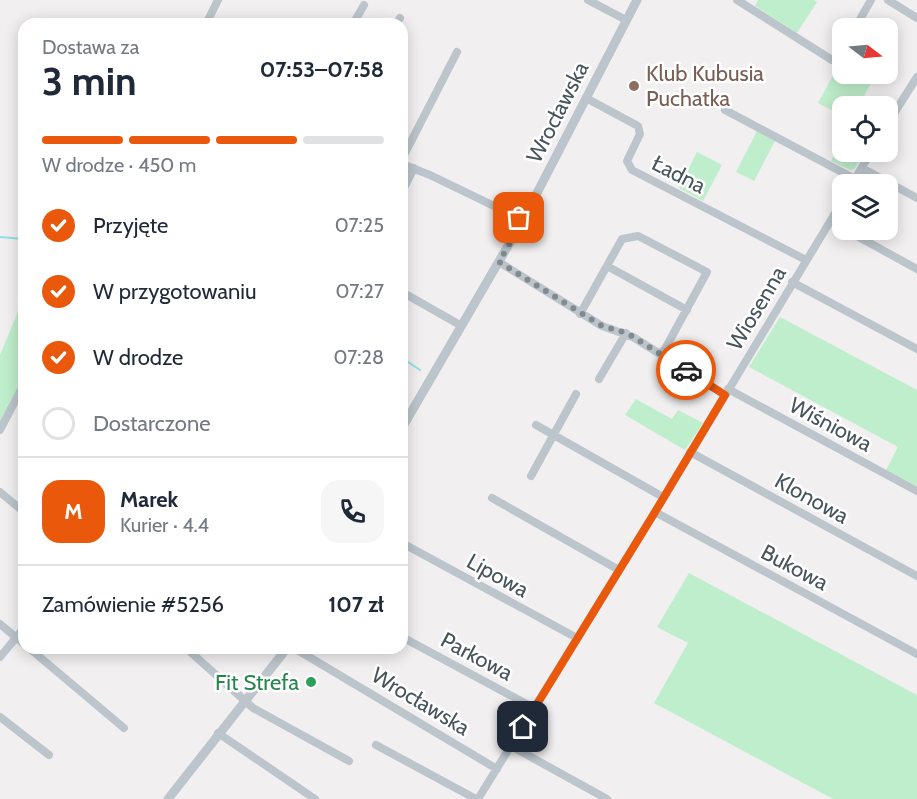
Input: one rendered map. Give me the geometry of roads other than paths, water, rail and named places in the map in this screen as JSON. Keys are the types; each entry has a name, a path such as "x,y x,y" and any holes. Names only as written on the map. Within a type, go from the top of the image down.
{"street":[{"path":"209,18 218,0"},
{"path":"588,0 626,20"},
{"name":"Wrocławska","path":"408,410 523,220 637,0"},
{"path":"737,0 832,60"},
{"path":"861,18 871,0"},
{"path":"888,0 917,18"},
{"path":"356,18 364,5"},
{"path":"408,149 457,52"},
{"path":"898,107 917,77"},
{"name":"Ładna","path":"586,98 638,126 641,130 627,160 632,170 806,260"},
{"path":"725,110 840,174"},
{"path":"859,174 866,162"},
{"path":"408,164 523,220"},
{"path":"408,180 414,168"},
{"path":"862,168 917,198"},
{"name":"Wiosenna","path":"376,745 477,799 655,512 792,282 831,221"},
{"path":"580,314 622,239 638,236 707,272 665,349 660,354"},
{"path":"864,240 917,269"},
{"name":"Wiśniowa","path":"499,262 580,314 602,326 627,333 727,392 917,491"},
{"path":"607,267 687,310"},
{"path":"792,282 917,349"},
{"path":"408,295 460,325"},
{"path":"599,379 627,333"},
{"path":"531,476 576,394"},
{"path":"0,430 18,396"},
{"path":"536,425 663,497"},
{"name":"Klonowa","path":"690,452 917,576"},
{"path":"0,492 18,507"},
{"path":"492,498 619,570"},
{"name":"Bukowa","path":"655,512 917,654"},
{"name":"Lipowa","path":"408,546 576,638"},
{"path":"0,624 16,637"},
{"path":"0,657 18,635"},
{"name":"Parkowa","path":"408,640 534,708"},
{"path":"36,654 124,728"},
{"path":"193,654 253,708 350,761"},
{"path":"168,799 282,654"},
{"name":"Wrocławska","path":"304,654 497,769"},
{"path":"0,717 49,755"},
{"path":"218,733 315,799"},
{"path":"511,746 607,799"}],"waterway":[{"path":"0,237 18,238"},
{"path":"408,362 420,370"}],"place":[{"name":"Klub Kubusia Puchatka","path":"634,86"},
{"name":"Fit Strefa","path":"311,682"}]}
